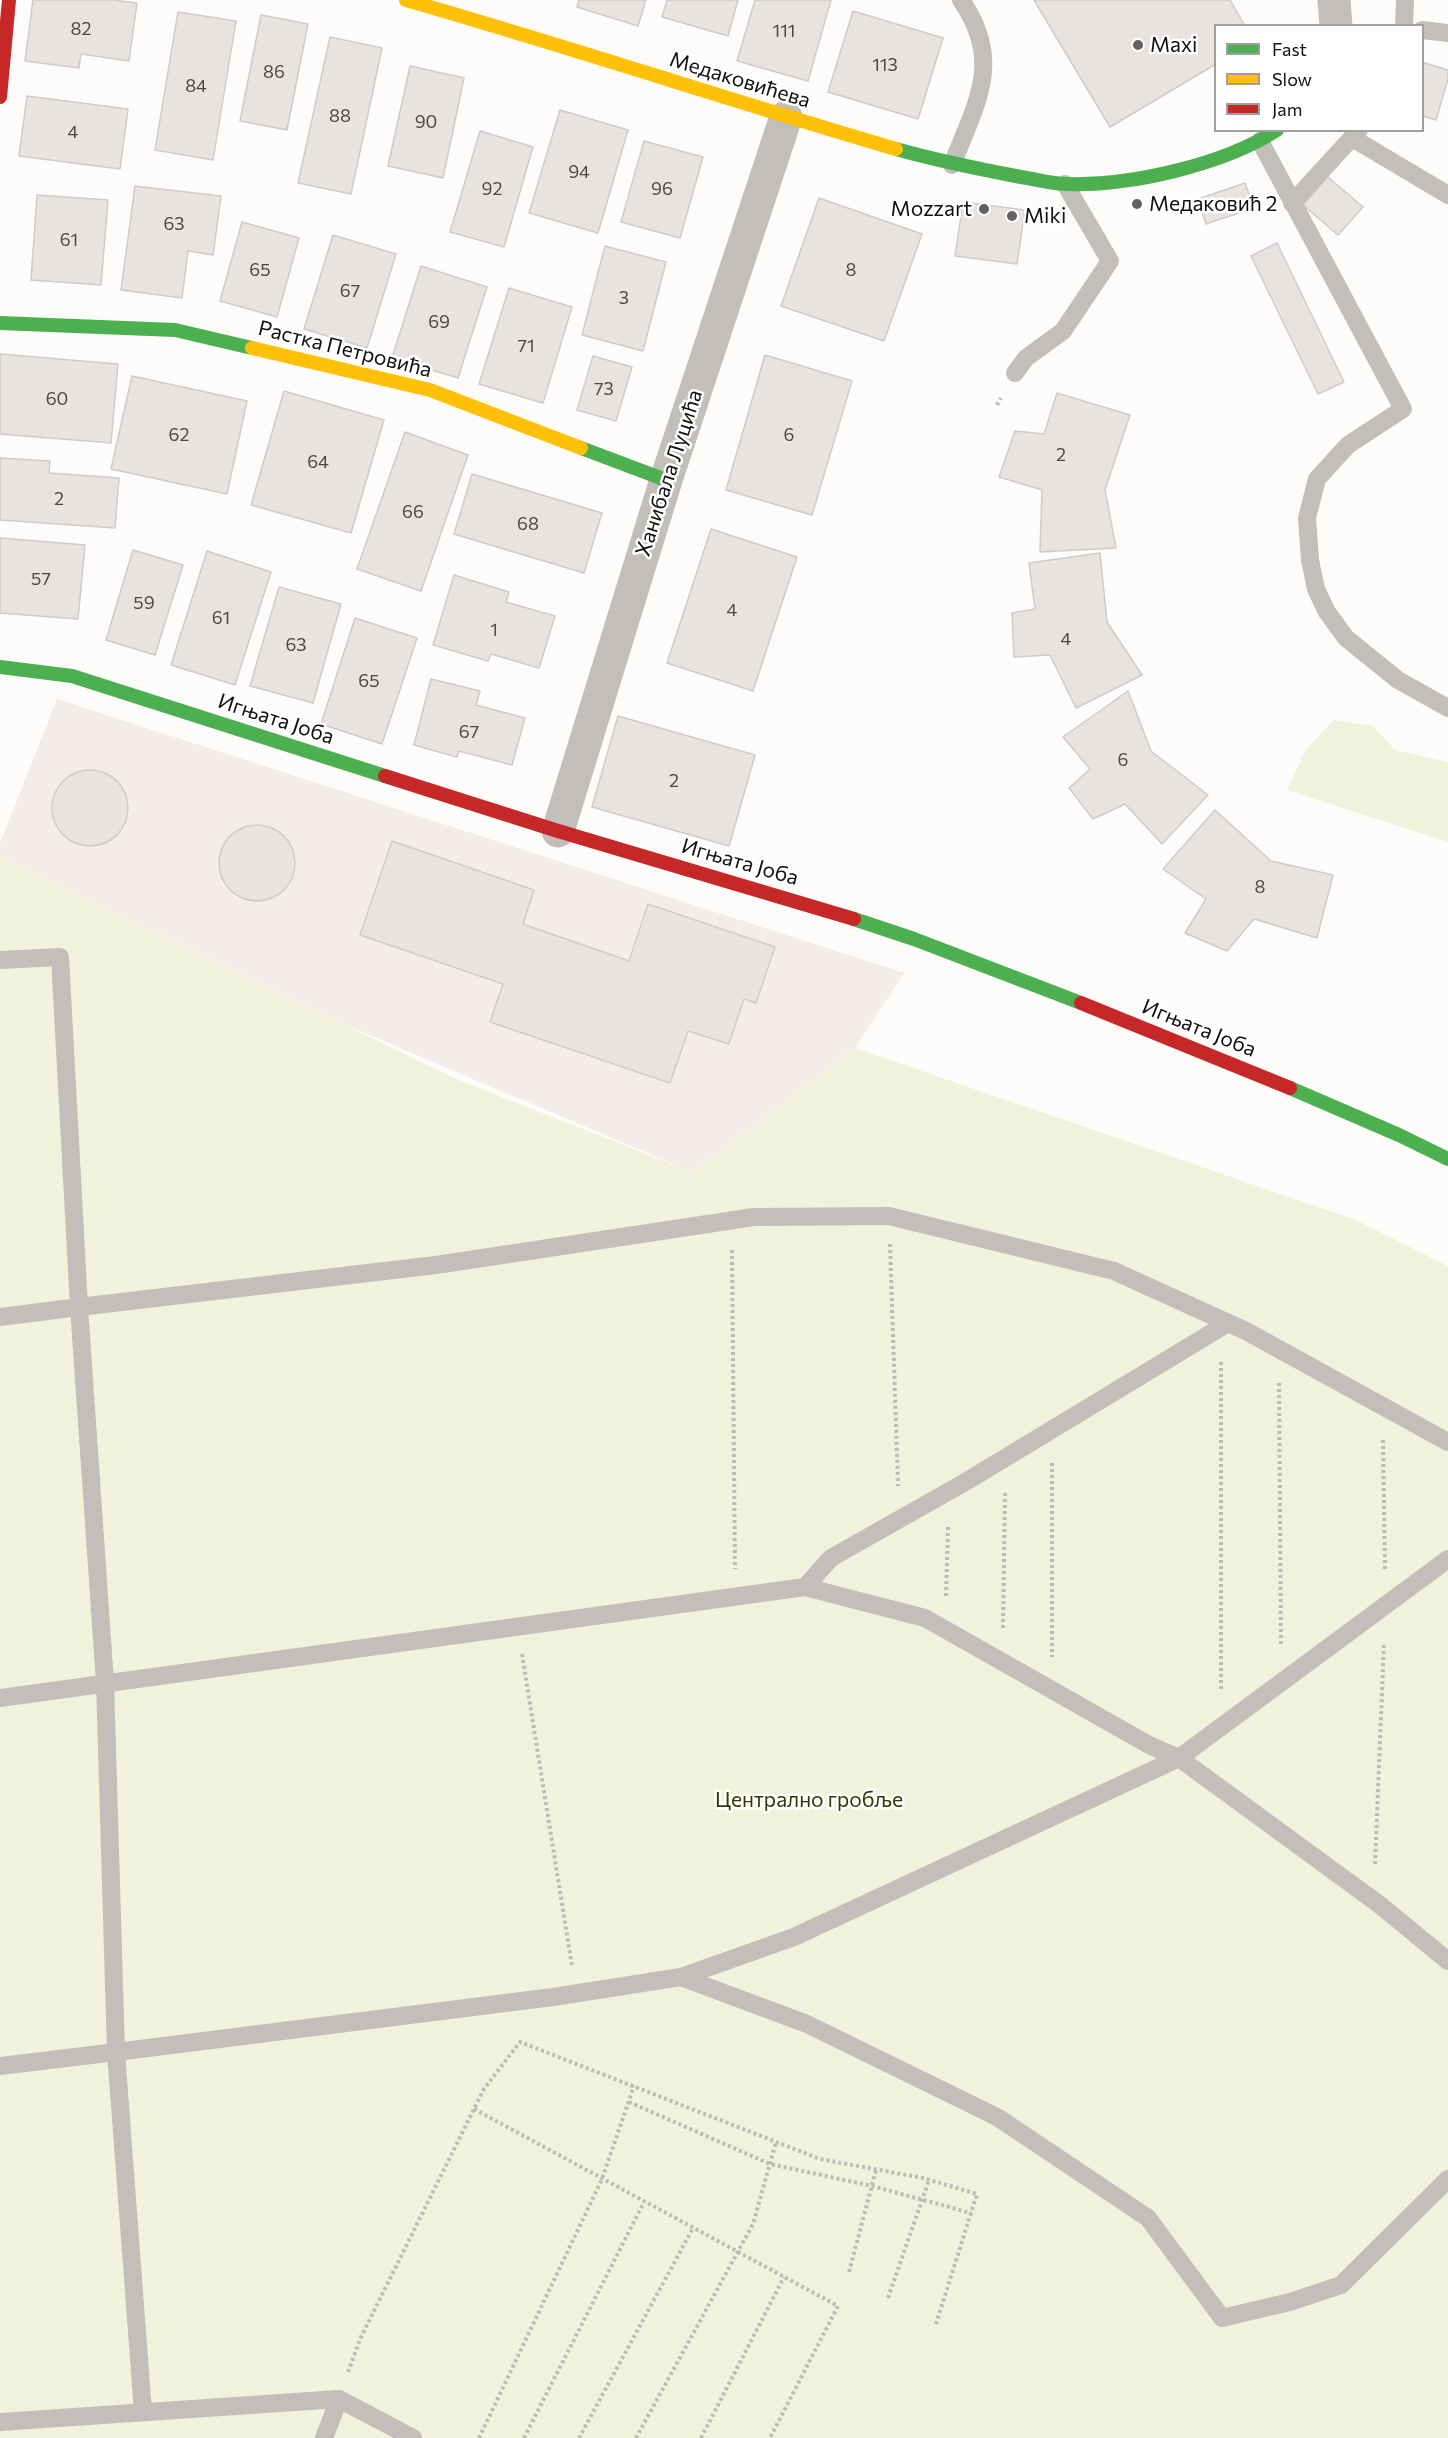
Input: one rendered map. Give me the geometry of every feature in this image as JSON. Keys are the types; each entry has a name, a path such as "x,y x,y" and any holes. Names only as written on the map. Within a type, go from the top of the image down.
{"street":[{"path":"0,97 9,0"},
{"name":"Медаковићева","path":"406,0 515,31 786,117 952,165 1065,184 1113,182 1198,165 1260,141 1274,132"},
{"path":"1334,0 1336,24"},
{"name":"Ханибала Луцића","path":"558,831 666,480 786,117"},
{"name":"Растка Петровића","path":"0,323 175,330 210,338 430,390 666,480"},
{"name":"Игњата Јоба","path":"0,667 72,676 558,831 815,906 914,939 1219,1058 1399,1135 1448,1159"}],"lane":[{"path":"952,165 984,80 984,59 980,38 973,19 961,0"},
{"path":"1404,24 1405,0"},
{"path":"1424,30 1448,33"},
{"path":"1292,203 1356,135 1448,195"},
{"path":"1260,141 1403,409 1348,445 1317,479 1307,518 1310,560 1316,589 1327,612 1346,638 1398,680 1448,708"},
{"path":"1015,374 1026,358 1063,331 1110,261 1065,184"},
{"path":"0,960 60,957 79,1307 105,1682 116,2052 142,2412"},
{"path":"0,1317 436,1265 754,1217 889,1216 1114,1271 1278,1349 1448,1442"},
{"path":"805,1587 831,1558 1006,1458 1225,1325"},
{"path":"0,2066 576,1994 681,1977 794,1937 1179,1758 1448,1559"},
{"path":"0,1698 805,1587 925,1618 1149,1745 1179,1758 1373,1901 1448,1961"},
{"path":"681,1977 807,2024 997,2117 1148,2218 1222,2318 1290,2302 1341,2285 1448,2179"},
{"path":"324,2438 339,2399"},
{"path":"0,2422 339,2399 413,2438"}],"path":[{"path":"889,1216 899,1520"},
{"path":"732,1221 735,1597"},
{"path":"1221,1727 1225,1325"},
{"path":"1278,1349 1282,1682"},
{"path":"1373,1901 1385,1606 1383,1406"},
{"path":"1052,1430 1052,1690"},
{"path":"1003,1662 1006,1458"},
{"path":"945,1630 948,1491"},
{"path":"518,1626 576,1994"},
{"path":"339,2399 360,2337 484,2089 520,2042 820,2159 929,2180 977,2194 935,2327"},
{"path":"479,2438 602,2179 634,2086"},
{"path":"628,2102 770,2164 872,2186 972,2213"},
{"path":"474,2109 838,2306 770,2438"},
{"path":"636,2438 753,2224 776,2142"},
{"path":"849,2272 876,2170"},
{"path":"888,2298 929,2180"},
{"path":"524,2438 644,2202"},
{"path":"579,2438 693,2228"},
{"path":"700,2438 784,2277"}],"shaded area":[{"path":"57,699 904,973 855,1048 692,1172 346,1025 0,856 0,843"}],"green space":[{"path":"1334,720 1373,726 1395,750 1448,762 1448,842 1287,790 1306,749"},
{"name":"Централно гробље","path":"0,856 456,1079 692,1172 855,1048 1356,1220 1448,1266 1448,2438 0,2438"}],"building":[{"path":"33,0 113,0 137,3 129,61 81,54 79,68 25,61"},
{"path":"579,0 646,0 638,26 577,7"},
{"path":"667,0 738,0 728,36 662,17"},
{"path":"755,0 831,0 808,81 737,61"},
{"name":"Maxi","path":"1034,0 1230,0 1244,24 1214,24 1214,65 1110,127"},
{"path":"853,11 943,38 918,119 828,92"},
{"path":"178,12 236,21 213,160 155,150"},
{"path":"261,15 308,24 287,130 240,121"},
{"path":"330,37 382,48 351,194 298,183"},
{"path":"1424,63 1448,70 1448,79 1436,120 1424,117"},
{"path":"410,66 464,78 443,178 388,166"},
{"path":"27,96 128,109 120,169 19,156"},
{"path":"560,110 628,130 598,233 529,213"},
{"path":"480,131 533,147 504,247 450,232"},
{"path":"644,141 703,157 680,238 621,222"},
{"path":"1328,177 1363,207 1338,235 1303,205"},
{"path":"1245,183 1254,208 1206,224 1198,199"},
{"path":"135,186 221,196 213,255 188,251 182,298 121,290"},
{"path":"37,195 108,200 101,285 31,280"},
{"path":"819,198 922,234 884,341 781,306"},
{"path":"963,202 1025,210 1017,264 955,256"},
{"path":"242,222 299,238 277,317 220,301"},
{"path":"333,235 396,254 367,348 304,329"},
{"path":"1277,243 1344,382 1318,394 1251,256"},
{"path":"605,246 666,262 643,351 582,335"},
{"path":"421,266 487,287 458,378 392,358"},
{"path":"509,288 572,307 543,403 479,384"},
{"path":"0,354 118,364 111,443 0,434"},
{"path":"765,355 852,381 812,515 726,490"},
{"path":"593,356 632,367 616,421 577,410"},
{"path":"132,376 247,401 227,494 111,469"},
{"path":"284,391 384,420 351,533 251,505"},
{"path":"1057,393 1130,415 1105,490 1116,548 1040,552 1042,490 999,477 1015,431 1044,434"},
{"path":"405,432 468,455 421,591 357,569"},
{"path":"0,458 50,461 49,473 119,478 115,528 0,520"},
{"path":"472,474 602,513 584,573 454,534"},
{"path":"711,529 797,557 753,691 667,663"},
{"path":"0,538 85,545 78,619 0,613"},
{"path":"133,550 183,565 155,655 106,640"},
{"path":"207,551 271,572 235,685 171,665"},
{"path":"1100,553 1107,622 1142,675 1076,708 1050,655 1014,657 1012,613 1035,609 1029,563"},
{"path":"454,575 509,592 506,602 555,616 539,668 491,654 488,661 433,645"},
{"path":"279,587 341,604 313,703 250,686"},
{"path":"355,618 417,638 382,744 321,724"},
{"path":"431,679 480,691 476,705 525,718 512,765 459,751 457,757 414,745"},
{"path":"1128,691 1151,751 1208,795 1162,844 1125,804 1093,819 1069,788 1090,769 1063,737"},
{"path":"618,716 755,755 729,846 592,807"},
{"path":"90,770 105,773 117,781 125,793 128,808 125,823 117,835 105,843 90,846 75,843 63,835 55,823 52,808 55,793 63,781 75,773"},
{"path":"1215,810 1271,861 1333,875 1317,938 1254,919 1227,951 1185,933 1206,899 1163,869"},
{"path":"257,825 272,828 284,836 292,848 295,863 292,878 284,890 272,898 257,901 242,898 230,890 222,878 219,863 222,848 230,836 242,828"},
{"path":"392,841 534,890 523,924 629,961 648,904 775,947 756,1003 744,999 729,1044 688,1031 670,1083 490,1022 503,984 360,935"}],"traffic: fast":[{"path":"896,149 1050,182 1092,184 1147,177 1203,163 1273,132"},
{"path":"0,323 175,330 252,348"},
{"path":"581,448 666,480"},
{"path":"0,667 72,676 385,776"},
{"path":"854,919 914,939 1081,1003"},
{"path":"1290,1088 1399,1135 1448,1159"}],"traffic: slow":[{"path":"406,0 896,149"},
{"path":"252,348 430,390 581,448"}],"traffic: jam":[{"path":"0,97 9,0"},
{"path":"385,776 558,831 854,919"},
{"path":"1081,1003 1290,1088"}],"place":[{"name":"Maxi","path":"1138,45"},
{"name":"Медаковић 2","path":"1137,204"},
{"name":"Mozzart","path":"984,209"},
{"name":"Miki","path":"1012,216"}]}
